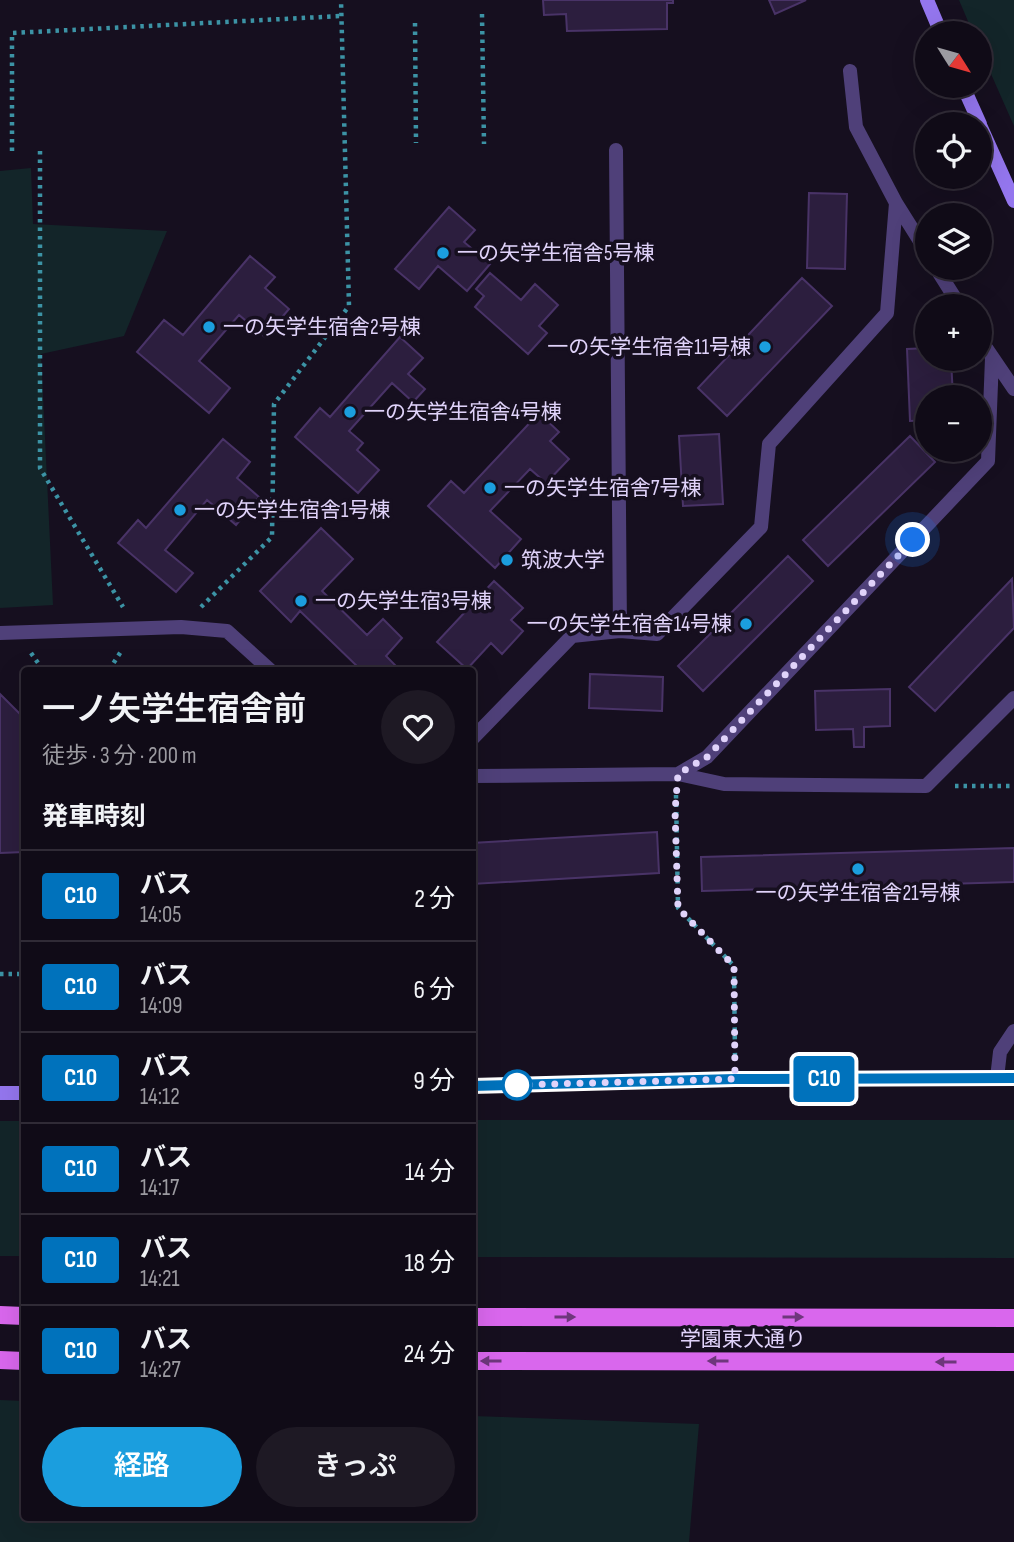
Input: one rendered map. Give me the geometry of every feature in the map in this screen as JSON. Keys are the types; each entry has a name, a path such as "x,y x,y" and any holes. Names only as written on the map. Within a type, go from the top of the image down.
{"main road":[{"path":"0,1315 21,1315"},
{"name":"学園東大通り","path":"476,1317 1014,1318"},
{"path":"0,1360 21,1361"},
{"name":"学園東大通り","path":"476,1361 1014,1362"}],"street":[{"path":"926,0 936,21"},
{"path":"850,71 856,127 895,203 915,234"},
{"path":"616,150 620,632"},
{"path":"992,152 1014,201"},
{"path":"476,735 572,636 620,632 657,634 761,527 769,444 887,313 895,203"},
{"path":"992,358 1014,389"},
{"path":"678,774 707,757 988,461 991,371"},
{"path":"0,633 181,627 227,631 267,667"},
{"path":"476,776 678,774 724,784 926,786 1014,698"},
{"path":"997,1078 1000,1052 1014,1031"},
{"path":"476,1086 735,1079 1014,1077"},
{"path":"0,1093 21,1093"}],"path":[{"path":"181,627 272,537 274,404 348,306 341,0"},
{"path":"482,14 484,144"},
{"path":"12,151 12,33 341,16"},
{"path":"415,23 416,143"},
{"path":"40,151 40,468 136,629 111,667"},
{"path":"678,774 675,811 678,908 734,966 735,1079"},
{"path":"926,786 1014,786"},
{"path":"0,974 21,974"}],"shaded area":[{"path":"959,0 1014,0 1014,126 992,76 992,21 968,21"},
{"path":"31,168 33,224 167,231 124,336 41,354 53,605 0,608 0,171"},
{"path":"476,1120 1014,1120 1014,1258 476,1257"},
{"path":"0,1121 21,1121 21,1256 0,1256"},
{"path":"0,1400 21,1401 21,1521 476,1521 476,1416 699,1424 689,1542 0,1542"}],"building":[{"path":"543,0 673,0 673,3 667,3 667,29 567,31 566,14 544,15"},
{"path":"769,0 806,0 775,14"},
{"path":"809,193 847,194 845,269 807,268"},
{"name":"一の矢学生宿舎5号棟","path":"449,207 475,230 464,242 490,264 467,291 438,266 419,289 395,269"},
{"name":"一の矢学生宿舎2号棟","path":"250,256 275,277 265,288 289,309 265,337 239,315 199,361 230,388 209,413 137,352 164,320 183,335"},
{"path":"490,273 521,300 535,284 558,305 539,326 547,333 528,354 475,307 484,296 476,289"},
{"name":"一の矢学生宿舎11号棟","path":"802,278 832,306 727,416 698,388"},
{"name":"一の矢学生宿舎4号棟","path":"400,337 423,358 408,374 425,389 413,402 392,383 349,431 363,443 357,450 379,470 358,493 295,437 320,408 330,417"},
{"path":"907,349 915,349 915,371 952,371 952,385 915,385 915,421 910,421"},
{"name":"一の矢学生宿舎7号棟","path":"539,413 559,432 550,441 569,459 546,483 530,469 490,511 521,539 495,568 428,506 451,481 464,493"},
{"path":"719,434 723,504 683,506 679,436"},
{"path":"910,436 915,441 915,462 935,462 828,566 803,540"},
{"name":"一の矢学生宿舎1号棟","path":"223,439 250,462 237,478 259,497 236,525 207,500 165,550 193,573 176,592 118,543 138,520 146,528"},
{"name":"一の矢学生宿3号棟","path":"321,528 353,559 322,591 367,635 383,619 402,638 386,656 397,667 358,667 300,611 291,622 260,591"},
{"name":"一の矢学生宿舎14号棟","path":"788,556 813,581 703,691 678,666"},
{"path":"1012,579 1014,628 935,711 909,687"},
{"path":"494,581 523,608 511,620 523,631 502,654 491,643 469,667 465,667 437,642"},
{"path":"590,674 663,677 662,711 589,708"},
{"path":"890,689 890,726 864,727 864,747 854,747 853,729 816,730 815,691"},
{"path":"0,694 21,715 21,852 0,853"},
{"path":"657,832 659,873 476,884 476,843"},
{"name":"一の矢学生宿舎21号棟","path":"1014,848 1014,882 702,891 701,857"}],"bus line":[{"name":"C10","path":"476,1086 735,1079 1014,1078"}],"place":[{"name":"一の矢学生宿舎5号棟","path":"443,253"},
{"name":"一の矢学生宿舎2号棟","path":"209,327"},
{"name":"一の矢学生宿舎11号棟","path":"765,347"},
{"name":"一の矢学生宿舎4号棟","path":"350,412"},
{"name":"一の矢学生宿舎7号棟","path":"490,488"},
{"name":"一の矢学生宿舎1号棟","path":"180,510"},
{"name":"筑波大学","path":"507,560"},
{"name":"一の矢学生宿3号棟","path":"301,601"},
{"name":"一の矢学生宿舎14号棟","path":"746,624"},
{"name":"一の矢学生宿舎21号棟","path":"858,869"}],"route":[{"path":"517,1085 735,1079 734,966 678,908 675,811 678,774 707,757 913,540"}]}
